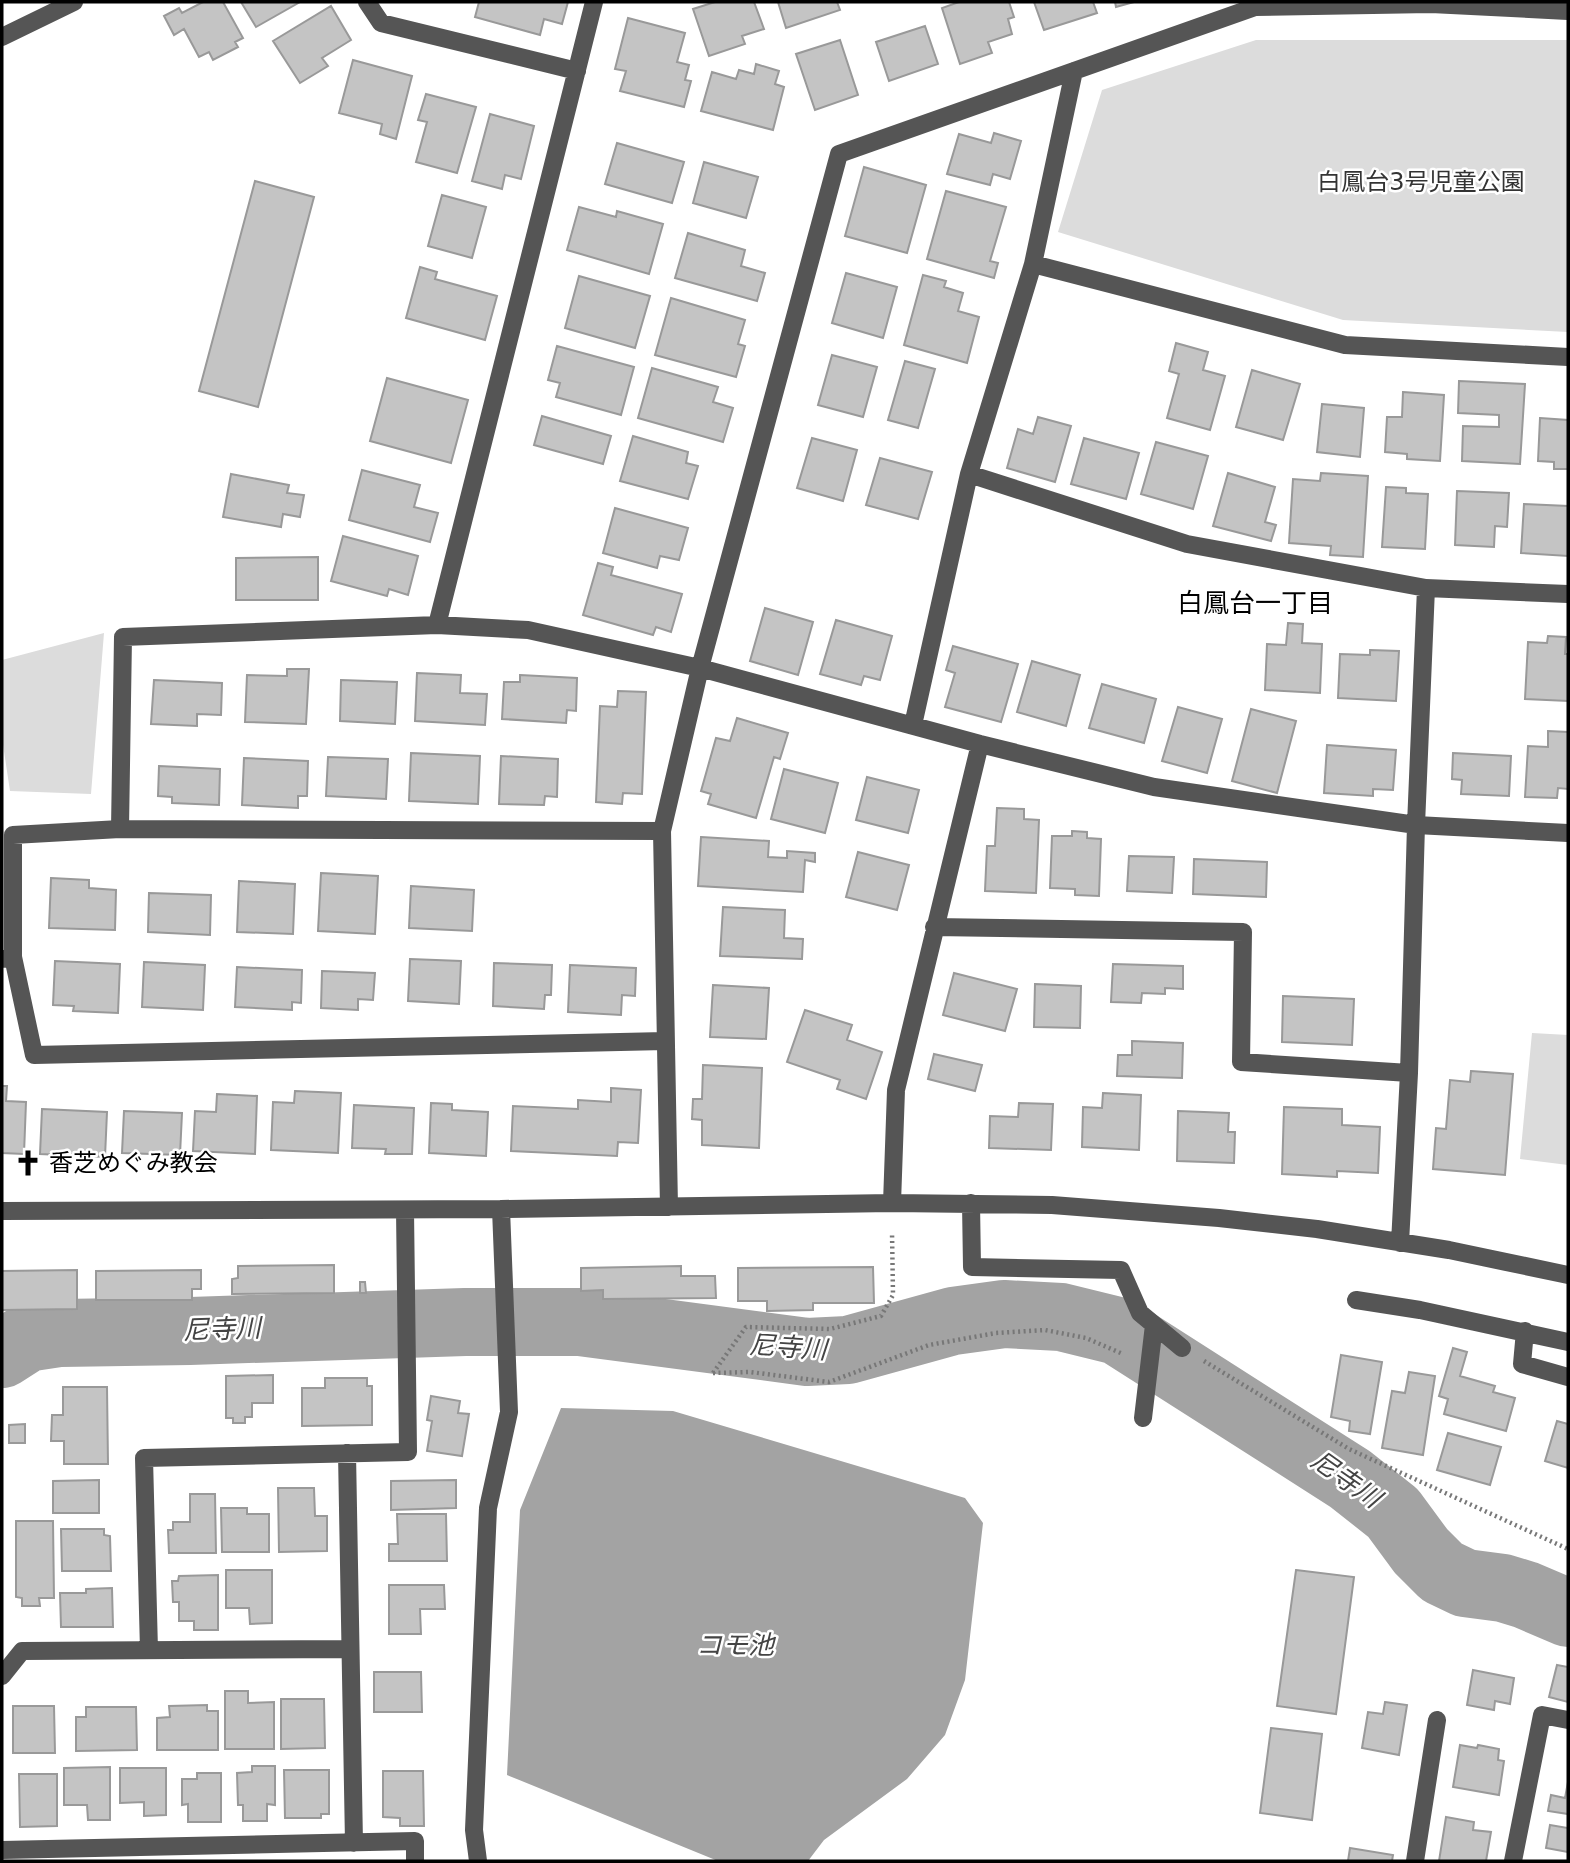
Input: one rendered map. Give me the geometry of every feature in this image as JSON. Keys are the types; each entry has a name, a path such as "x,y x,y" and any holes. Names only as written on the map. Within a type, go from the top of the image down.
{"street":[{"path":"2,37 74,2"},
{"path":"367,2 381,23 577,71"},
{"path":"438,625 594,2"},
{"path":"669,1207 662,831 700,668 839,154 1255,7 1431,3 1568,11"},
{"path":"913,725 969,474 1033,264 1074,71"},
{"path":"1033,264 1345,345 1568,357"},
{"path":"969,474 1187,544 1426,588 1568,594"},
{"path":"1401,1243 1426,588"},
{"path":"120,829 123,637 438,625 528,630 700,668 980,744 1154,787 1416,825 1568,833"},
{"path":"892,1203 896,1090 980,744"},
{"path":"662,831 120,829 13,835 8,958 34,1055 665,1041"},
{"path":"934,927 1243,932 1241,1062 1409,1073"},
{"path":"2,1210 405,1210 892,1203 1052,1205 1219,1218 1317,1229 1473,1255 1568,1275"},
{"path":"971,1203 972,1267 1121,1270 1140,1314 1182,1348"},
{"path":"478,1861 474,1830 488,1508 509,1412 502,1209"},
{"path":"149,1650 144,1458 408,1452 405,1210"},
{"path":"1356,1300 1420,1310 1568,1342"},
{"path":"1143,1418 1154,1325"},
{"path":"1525,1331 1522,1364 1568,1377"},
{"path":"347,1453 354,1843"},
{"path":"2,1675 22,1651 351,1649"},
{"path":"1513,1861 1542,1715 1568,1720"},
{"path":"1415,1861 1437,1720"},
{"path":"2,1850 415,1841 415,1861"}],"path":[{"path":"892,1203 893,1295 881,1316 830,1328 746,1327 713,1373 750,1372 829,1382 929,1345 996,1334 1045,1330 1086,1338 1133,1358 1149,1369"},
{"path":"1182,1348 1349,1449 1568,1549"}],"green space":[{"name":"白鳳台3号児童公園","path":"1256,40 1568,40 1568,332 1343,320 1058,232 1102,90"},
{"path":"104,633 91,794 10,791 2,738 2,660"},
{"path":"1532,1033 1568,1035 1568,1165 1520,1159"}],"water":[{"name":"コモ池","path":"561,1408 673,1411 965,1498 983,1523 965,1680 945,1735 907,1779 824,1840 808,1861 718,1861 507,1775 520,1510"}],"building":[{"path":"203,2 223,2 243,38 235,42 238,47 213,60 209,52 199,57 184,29 174,35 164,16 179,8 182,13"},
{"path":"241,2 300,2 256,27"},
{"path":"479,2 568,2 562,24 544,19 540,35 475,17"},
{"path":"715,2 754,2 764,29 742,36 745,44 709,56 693,9"},
{"path":"778,2 837,2 840,10 786,28"},
{"path":"959,2 1009,2 1014,17 1008,19 1012,34 988,42 992,53 960,64 942,8"},
{"path":"1034,2 1093,2 1097,13 1044,30"},
{"path":"1115,2 1134,2 1116,7"},
{"path":"331,6 351,40 322,58 328,66 300,83 273,41"},
{"path":"628,18 685,33 677,62 689,65 685,80 691,81 684,107 620,91 626,71 615,69"},
{"path":"925,26 938,64 889,81 876,42"},
{"path":"840,40 858,95 815,110 796,54"},
{"path":"353,60 412,76 396,139 380,134 382,124 339,113"},
{"path":"756,64 779,71 775,84 784,87 773,130 701,111 712,72 736,79 739,70 754,74"},
{"path":"426,94 476,107 457,173 416,162 427,122 418,120"},
{"path":"490,114 534,126 521,179 505,175 502,189 472,181"},
{"path":"994,133 1021,141 1010,179 993,174 990,185 947,174 959,134 991,143"},
{"path":"617,143 684,162 672,203 605,184"},
{"path":"704,162 758,177 746,218 693,203"},
{"path":"864,167 926,185 907,253 845,236"},
{"path":"255,181 314,197 258,407 199,391"},
{"path":"946,191 1006,207 990,261 998,263 994,278 927,259"},
{"path":"442,195 486,207 472,258 428,246"},
{"path":"579,207 616,217 617,211 663,224 649,274 567,250"},
{"path":"688,233 745,250 741,266 765,273 757,301 675,278"},
{"path":"420,267 437,272 435,279 497,296 485,340 406,318"},
{"path":"846,273 897,287 883,338 832,323"},
{"path":"923,275 946,281 944,287 963,293 958,311 979,317 967,363 904,345"},
{"path":"579,276 650,296 635,348 565,328"},
{"path":"671,298 745,320 738,344 745,346 736,377 655,355"},
{"path":"1176,343 1208,352 1203,370 1225,376 1210,430 1167,418 1179,374 1169,371"},
{"path":"557,346 634,367 621,415 556,397 560,383 548,380"},
{"path":"832,355 877,367 863,417 818,405"},
{"path":"905,361 935,369 918,428 888,420"},
{"path":"652,368 718,387 713,402 733,408 723,442 638,418"},
{"path":"1252,370 1300,384 1283,440 1236,427"},
{"path":"387,378 468,400 451,463 370,441"},
{"path":"1459,381 1525,384 1520,464 1462,461 1463,426 1499,427 1499,415 1458,413"},
{"path":"1403,392 1444,395 1440,461 1407,459 1407,454 1385,452 1387,417 1402,417"},
{"path":"1322,404 1364,408 1360,457 1317,452"},
{"path":"542,416 611,436 603,464 534,445"},
{"path":"1038,417 1071,426 1055,482 1007,468 1018,429 1033,434"},
{"path":"1540,418 1568,420 1568,469 1554,469 1554,462 1538,461"},
{"path":"633,436 688,452 686,463 698,466 688,499 620,481"},
{"path":"812,438 857,450 843,501 797,488"},
{"path":"1084,438 1139,453 1126,499 1071,484"},
{"path":"1156,442 1208,456 1193,509 1141,494"},
{"path":"880,458 932,472 918,519 866,505"},
{"path":"362,470 420,485 414,507 438,513 430,542 349,520"},
{"path":"1228,473 1275,487 1265,522 1276,525 1271,541 1213,526"},
{"path":"1321,473 1368,476 1363,557 1330,555 1331,546 1289,543 1293,479 1320,481"},
{"path":"231,474 289,485 287,493 304,495 300,517 283,514 281,527 223,517"},
{"path":"1386,487 1406,488 1406,493 1428,494 1425,549 1382,547"},
{"path":"1457,491 1509,493 1507,527 1495,526 1494,547 1455,545"},
{"path":"1524,504 1568,506 1568,556 1521,553"},
{"path":"615,508 688,528 679,560 660,556 657,568 603,553"},
{"path":"343,536 418,556 408,595 389,589 387,596 331,581"},
{"path":"318,557 318,600 236,600 236,558"},
{"path":"598,563 613,567 611,575 682,594 671,632 656,627 653,635 583,615"},
{"path":"765,608 813,622 798,675 750,661"},
{"path":"836,620 892,636 880,680 864,676 861,685 820,674"},
{"path":"1288,623 1303,624 1302,643 1322,644 1320,693 1265,690 1267,644 1286,645"},
{"path":"1548,636 1566,637 1568,701 1525,699 1528,642 1547,643"},
{"path":"953,646 1018,664 1001,722 945,707 955,673 946,670"},
{"path":"1370,650 1399,651 1396,701 1338,698 1340,654 1370,655"},
{"path":"1032,661 1080,675 1066,726 1017,712"},
{"path":"287,669 309,669 306,724 245,722 247,675 287,676"},
{"path":"417,673 461,675 460,693 487,694 485,725 415,721"},
{"path":"520,675 577,678 576,711 567,710 566,723 502,719 504,682 520,682"},
{"path":"154,680 222,683 221,715 197,714 197,726 151,724"},
{"path":"341,680 397,682 395,724 340,721"},
{"path":"1102,684 1156,699 1144,743 1089,728"},
{"path":"618,691 646,692 642,794 623,793 622,804 596,802 600,706 617,707"},
{"path":"1178,707 1222,719 1207,773 1162,761"},
{"path":"1251,709 1296,721 1277,793 1232,781"},
{"path":"737,718 788,733 780,759 774,757 756,818 708,804 711,794 701,791 716,738 730,741"},
{"path":"1548,731 1568,732 1568,789 1558,788 1557,798 1525,797 1528,746 1548,747"},
{"path":"1327,745 1396,750 1393,790 1373,789 1373,796 1324,793"},
{"path":"411,753 480,756 478,804 409,801"},
{"path":"1453,753 1511,756 1509,796 1461,794 1462,780 1452,779"},
{"path":"501,756 558,759 557,797 545,796 544,805 499,804"},
{"path":"328,757 388,759 386,799 326,796"},
{"path":"244,758 308,761 307,796 298,796 298,808 242,805"},
{"path":"159,766 220,769 219,805 172,803 172,797 158,796"},
{"path":"784,769 838,783 825,833 771,819"},
{"path":"867,777 919,790 908,833 856,820"},
{"path":"997,808 1024,809 1024,819 1039,820 1036,893 985,891 987,846 995,846"},
{"path":"1072,831 1087,832 1087,838 1101,839 1099,896 1075,895 1075,889 1050,888 1052,836 1072,836"},
{"path":"701,837 769,841 768,857 787,858 787,851 815,853 815,862 805,860 803,892 698,886"},
{"path":"858,852 909,865 897,910 846,897"},
{"path":"1129,856 1174,857 1172,893 1127,891"},
{"path":"1194,859 1267,862 1266,897 1193,894"},
{"path":"321,873 378,876 375,934 318,931"},
{"path":"51,878 89,880 89,888 116,890 115,930 49,928"},
{"path":"239,881 295,884 293,934 237,932"},
{"path":"411,886 474,890 472,931 409,928"},
{"path":"149,893 211,895 210,935 148,932"},
{"path":"723,907 785,910 784,938 803,939 802,959 720,956"},
{"path":"410,959 461,961 459,1004 408,1001"},
{"path":"55,961 120,964 118,1013 73,1011 74,1006 53,1005"},
{"path":"144,962 205,965 203,1010 142,1007"},
{"path":"494,963 552,965 551,995 545,995 544,1009 493,1006"},
{"path":"1113,964 1183,966 1183,989 1165,988 1165,994 1142,993 1141,1003 1111,1002"},
{"path":"570,965 636,968 635,996 622,995 621,1015 568,1012"},
{"path":"237,967 302,970 301,1003 292,1002 292,1010 235,1007"},
{"path":"322,971 375,973 373,1000 358,999 358,1010 321,1008"},
{"path":"954,973 1017,989 1005,1031 943,1015"},
{"path":"1035,984 1081,986 1080,1028 1034,1027"},
{"path":"713,985 769,988 766,1039 710,1037"},
{"path":"1283,996 1354,999 1352,1045 1282,1042"},
{"path":"805,1010 852,1025 847,1040 882,1052 866,1099 837,1089 840,1080 787,1062"},
{"path":"1132,1041 1183,1043 1182,1078 1117,1076 1118,1055 1132,1055"},
{"path":"934,1054 982,1065 975,1091 928,1079"},
{"path":"703,1065 762,1068 759,1148 702,1145 702,1120 692,1119 693,1099 702,1099"},
{"path":"1471,1071 1513,1074 1505,1175 1433,1169 1436,1128 1446,1129 1450,1080 1470,1082"},
{"path":"2,1086 7,1086 6,1101 26,1102 24,1154 2,1153"},
{"path":"611,1088 641,1090 638,1143 618,1142 617,1156 511,1151 513,1106 578,1109 578,1100 611,1102"},
{"path":"295,1091 341,1093 338,1153 271,1150 273,1102 294,1103"},
{"path":"1103,1093 1141,1095 1139,1150 1082,1147 1083,1107 1102,1108"},
{"path":"217,1094 257,1096 255,1154 193,1151 195,1111 216,1112"},
{"path":"431,1103 452,1104 452,1110 488,1112 486,1156 429,1153"},
{"path":"1019,1103 1053,1104 1051,1150 989,1148 990,1116 1018,1117"},
{"path":"354,1105 414,1108 412,1154 385,1154 386,1149 352,1148"},
{"path":"1284,1107 1342,1109 1342,1125 1380,1127 1378,1173 1337,1171 1337,1177 1282,1174"},
{"path":"42,1109 107,1112 105,1157 40,1154"},
{"path":"124,1111 182,1113 180,1155 122,1153"},
{"path":"1178,1111 1229,1113 1228,1132 1235,1132 1234,1163 1177,1161"},
{"path":"334,1265 334,1293 232,1294 232,1279 238,1278 238,1266"},
{"path":"681,1266 681,1276 715,1276 716,1298 603,1299 603,1290 581,1291 581,1268"},
{"path":"873,1267 874,1303 813,1303 813,1310 767,1311 767,1301 738,1301 738,1268"},
{"path":"77,1270 77,1309 2,1310 2,1271"},
{"path":"201,1270 201,1289 192,1289 192,1300 96,1300 96,1271"},
{"path":"360,1282 365,1282 366,1293 360,1293"},
{"path":"1453,1348 1467,1352 1460,1376 1495,1386 1493,1392 1515,1398 1506,1431 1444,1414 1448,1399 1439,1396"},
{"path":"1341,1355 1382,1362 1370,1434 1349,1431 1350,1421 1331,1417"},
{"path":"1409,1372 1435,1376 1423,1455 1382,1448 1392,1391 1405,1393"},
{"path":"273,1375 273,1403 252,1403 252,1417 245,1417 245,1423 233,1423 233,1418 226,1418 226,1376"},
{"path":"325,1378 367,1378 367,1386 372,1386 372,1425 302,1426 302,1388 325,1388"},
{"path":"63,1387 107,1387 108,1464 64,1464 64,1441 51,1441 52,1415 63,1415"},
{"path":"431,1396 460,1401 458,1413 469,1414 462,1456 427,1451 432,1421 427,1420"},
{"path":"1557,1421 1568,1424 1568,1468 1545,1461"},
{"path":"25,1424 25,1443 9,1443 9,1425"},
{"path":"1448,1433 1501,1447 1490,1485 1437,1470"},
{"path":"99,1480 99,1513 53,1513 53,1481"},
{"path":"456,1480 456,1508 391,1510 391,1481"},
{"path":"278,1488 314,1488 315,1516 327,1516 327,1551 279,1552"},
{"path":"190,1494 215,1494 216,1553 169,1553 168,1530 173,1530 173,1522 190,1522"},
{"path":"221,1508 247,1508 247,1514 269,1514 269,1552 222,1552"},
{"path":"397,1514 446,1514 447,1561 389,1561 389,1544 398,1544"},
{"path":"16,1521 53,1521 54,1598 39,1598 40,1606 22,1606 22,1598 16,1597"},
{"path":"61,1529 104,1529 104,1535 110,1536 111,1571 62,1571"},
{"path":"226,1570 272,1570 272,1623 250,1624 249,1608 226,1608"},
{"path":"1296,1570 1354,1577 1336,1714 1277,1706"},
{"path":"218,1575 218,1630 194,1630 194,1621 179,1621 179,1602 173,1602 172,1581 178,1581 179,1576"},
{"path":"389,1585 444,1585 445,1609 420,1609 421,1634 389,1634"},
{"path":"112,1588 113,1627 61,1627 60,1593 86,1593 86,1589"},
{"path":"1557,1665 1568,1667 1568,1702 1549,1697"},
{"path":"1473,1670 1514,1678 1510,1704 1495,1701 1494,1710 1467,1705"},
{"path":"374,1672 421,1672 422,1712 374,1712"},
{"path":"225,1691 248,1691 248,1703 274,1702 274,1749 225,1749"},
{"path":"281,1699 324,1699 325,1748 281,1749"},
{"path":"1385,1702 1407,1705 1399,1755 1362,1748 1368,1712 1383,1714"},
{"path":"207,1705 207,1711 218,1711 218,1750 157,1750 157,1718 170,1717 169,1706"},
{"path":"13,1706 54,1706 55,1753 13,1753"},
{"path":"86,1707 136,1707 137,1750 76,1751 76,1717 86,1717"},
{"path":"1271,1728 1322,1734 1312,1820 1260,1813"},
{"path":"1460,1745 1499,1749 1498,1760 1504,1761 1499,1795 1453,1787"},
{"path":"252,1766 275,1766 275,1805 267,1804 267,1821 243,1821 243,1805 238,1805 237,1773 252,1772"},
{"path":"110,1767 110,1820 88,1820 87,1805 64,1805 64,1768"},
{"path":"120,1768 166,1768 166,1815 144,1816 144,1802 120,1803"},
{"path":"284,1770 329,1770 329,1814 321,1814 321,1818 285,1818"},
{"path":"383,1771 423,1771 424,1826 400,1826 400,1818 383,1817"},
{"path":"197,1773 221,1773 221,1822 188,1822 188,1804 182,1805 182,1779 197,1779"},
{"path":"19,1774 57,1774 57,1826 20,1827"},
{"path":"1568,1782 1568,1814 1548,1811 1551,1795 1565,1798"},
{"path":"1446,1817 1474,1822 1473,1830 1491,1832 1486,1861 1439,1861"},
{"path":"1550,1825 1568,1828 1568,1852 1546,1848"},
{"path":"1350,1848 1393,1855 1392,1861 1348,1861"}],"waterway":[{"name":"尼寺川","path":"2,1354 27,1338 60,1333 465,1322 580,1322 807,1352 848,1350 953,1321 1004,1314 1061,1317 1118,1331 1350,1479 1393,1513 1421,1551 1442,1572 1465,1583 1503,1588 1526,1595 1568,1613"}],"place":[{"name":"香芝めぐみ教会","path":"28,1163"}],"district":[{"name":"白鳳台一丁目","path":"1255,603"}]}
